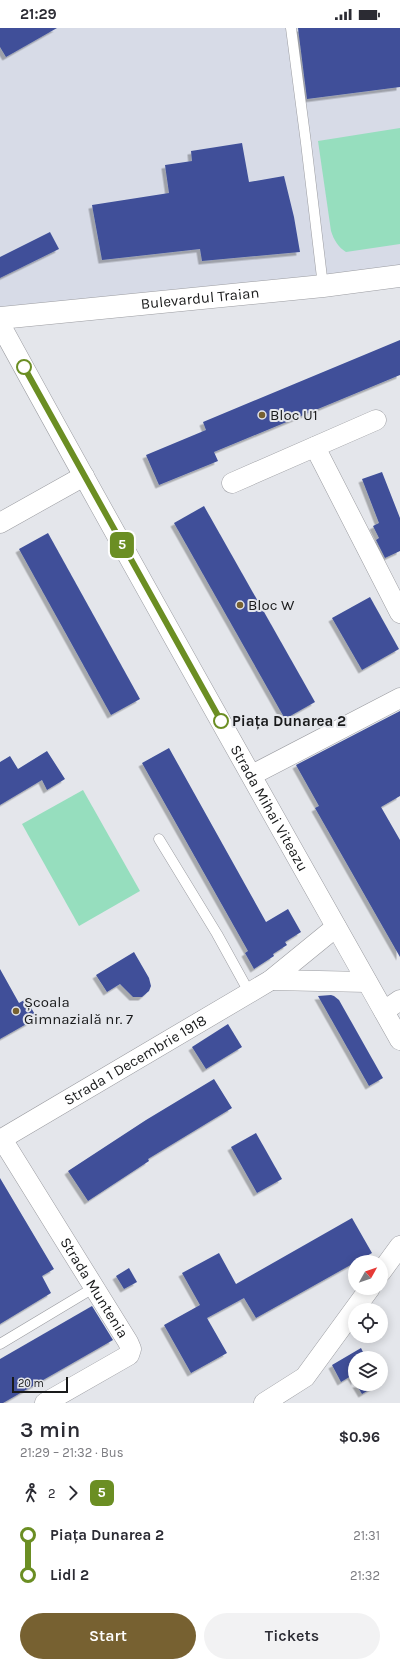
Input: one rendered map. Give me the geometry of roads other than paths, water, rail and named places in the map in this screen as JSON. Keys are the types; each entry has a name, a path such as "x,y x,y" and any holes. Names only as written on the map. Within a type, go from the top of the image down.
{"main road":[{"name":"Bulevardul Traian","path":"0,318 323,286 400,276"}],"street":[{"name":"Strada Mihai Viteazu","path":"0,324 208,701 252,775 400,1040"},
{"path":"232,483 376,420"},
{"path":"315,447 400,613"},
{"path":"0,523 84,476"},
{"path":"252,775 400,698"},
{"name":"Strada 1 Decembrie 1918","path":"1,1139 271,980 336,927"},
{"path":"271,980 367,982"},
{"path":"384,1011 400,1000"},
{"name":"Strada Muntenia","path":"1,1139 95,1287 131,1349 129,1355 45,1403"},
{"path":"388,1262 400,1246"},
{"path":"264,1403 306,1377 365,1295"}],"lane":[{"path":"291,28 323,286"},
{"path":"159,839 217,934 249,992"},
{"path":"0,1344 95,1287"}],"place":[{"name":"Bloc U1","path":"262,415"},
{"name":"Bloc W","path":"240,605"},
{"name":"Piața Dunarea 2","path":"221,721"},
{"name":"Școala Gimnazială nr. 7","path":"16,1011"}]}
